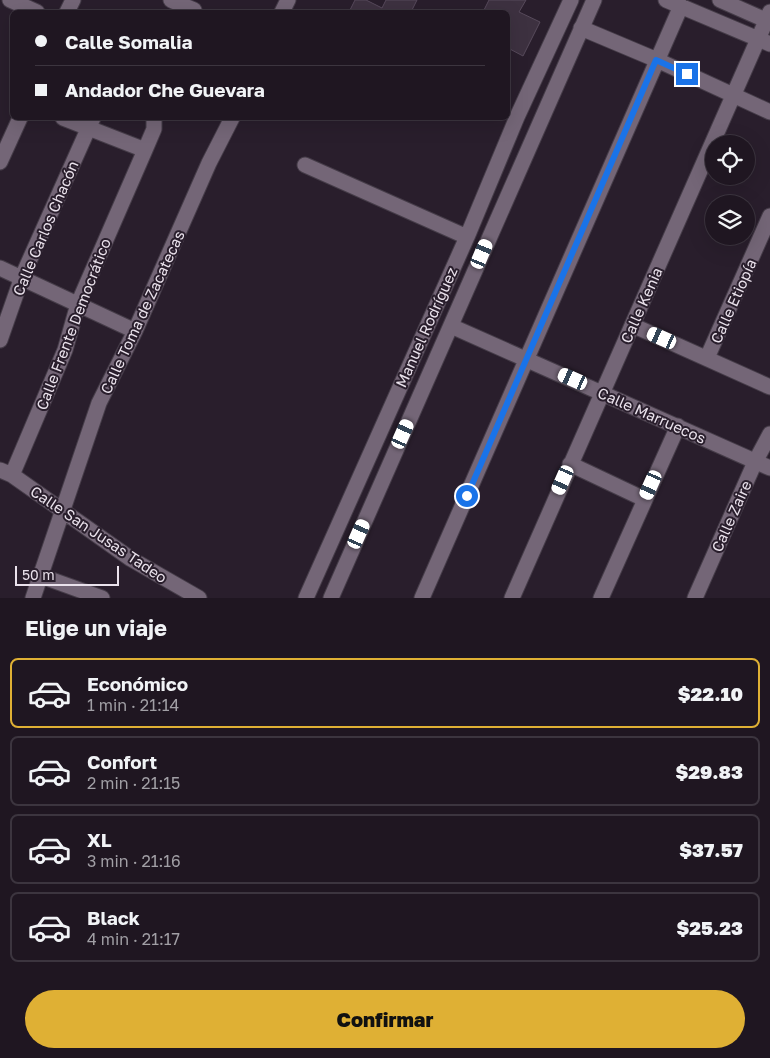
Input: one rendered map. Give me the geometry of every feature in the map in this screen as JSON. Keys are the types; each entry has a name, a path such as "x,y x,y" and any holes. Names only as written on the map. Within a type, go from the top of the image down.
{"street":[{"path":"10,0 32,10"},
{"path":"171,0 195,7"},
{"name":"Manuel Rodríguez","path":"306,598 467,237 517,117 571,0"},
{"name":"Manuel Rodríguez","path":"331,598 594,0"},
{"path":"666,0 764,42"},
{"path":"720,0 769,18"},
{"path":"422,598 680,6"},
{"name":"Calle Kenia","path":"512,598 734,95 764,42 769,18"},
{"path":"582,28 770,112"},
{"path":"0,162 5,138 18,120"},
{"path":"74,120 91,123 145,150"},
{"name":"Calle Frente Democrático","path":"6,472 65,350 78,304 145,150 154,128 154,120"},
{"name":"Calle Toma de Zacatecas","path":"33,598 99,403 135,331 209,163 231,120"},
{"name":"Calle Carlos Chacón","path":"0,340 22,277 91,123"},
{"path":"305,165 467,237"},
{"name":"Calle Etiopía","path":"707,358 770,216"},
{"path":"0,268 135,331"},
{"path":"632,325 770,387"},
{"name":"Calle Marruecos","path":"451,326 770,468"},
{"path":"601,598 678,426"},
{"name":"Calle Zaire","path":"695,598 755,462 770,434"},
{"path":"570,464 644,499"},
{"name":"Calle San Jusas Tadeo","path":"6,472 131,559 199,598"},
{"path":"41,576 102,598"}],"building":[{"path":"355,0 366,0 382,8 386,0 417,0 412,10 350,10"},
{"path":"489,0 526,0 519,12 540,22 523,56 510,49 510,10 484,10"}],"route":[{"path":"467,496 656,60 687,74"}]}
